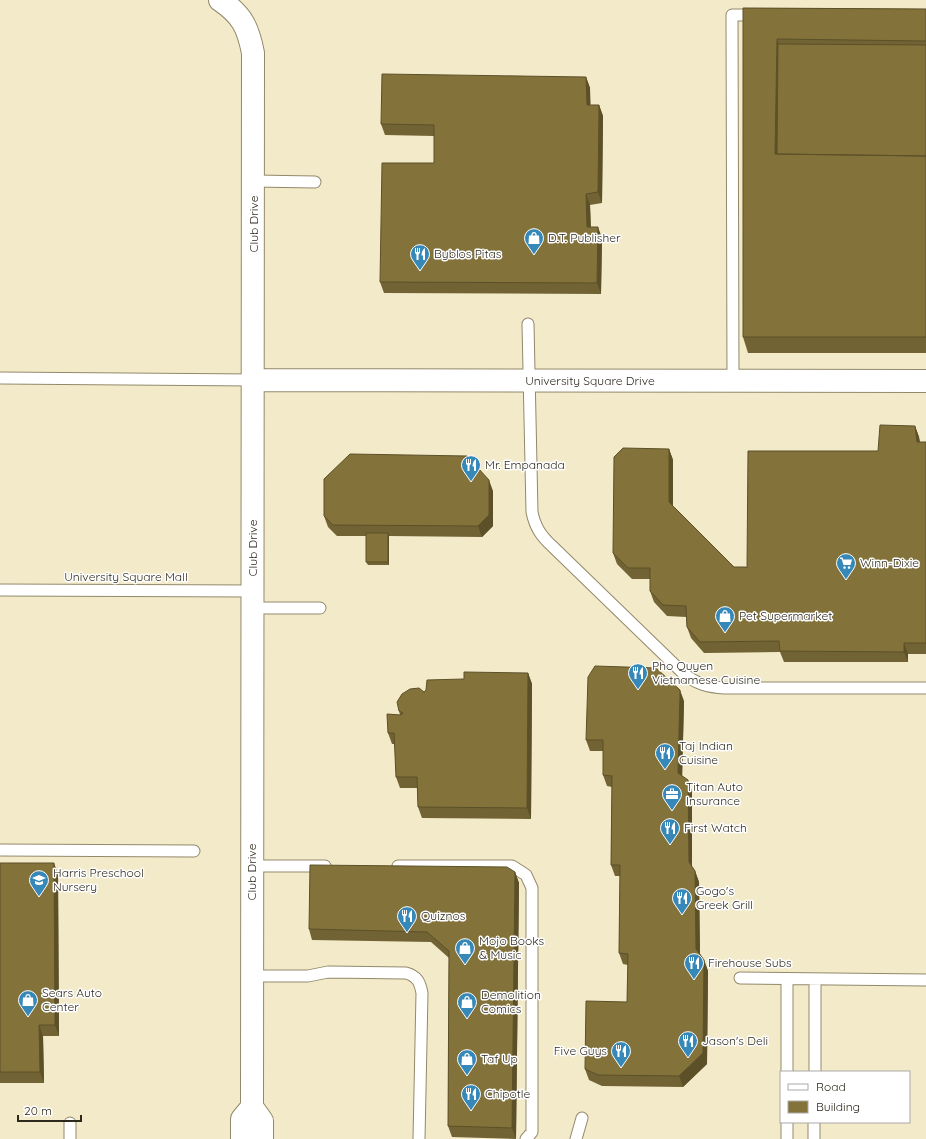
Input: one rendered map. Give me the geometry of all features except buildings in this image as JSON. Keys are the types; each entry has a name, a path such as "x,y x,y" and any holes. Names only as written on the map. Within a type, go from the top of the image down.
{"street":[{"name":"Club Drive","path":"220,0 233,9 244,22 250,37 253,52 254,380 252,599 252,1107"},
{"name":"University Square Drive","path":"254,380 926,381"},
{"path":"242,1139 242,1119 252,1107 262,1121 262,1139"}],"lane":[{"path":"733,381 732,15 771,15"},
{"path":"254,181 315,182"},
{"path":"528,324 532,512 534,524 541,535 598,593 693,681 703,685 725,688 926,688"},
{"path":"0,378 254,380"},
{"name":"University Square Mall","path":"0,590 252,599 320,608"},
{"path":"0,850 194,851"},
{"path":"252,866 333,866"},
{"path":"388,866 512,866 526,875 532,888 532,1132 526,1139"},
{"path":"252,976 308,976 328,972 413,974 418,979 422,993 420,1139"},
{"path":"740,978 926,980"},
{"path":"787,978 787,1071"},
{"path":"815,979 815,1071"},
{"path":"576,1139 582,1118"},
{"path":"70,1123 70,1139"},
{"path":"787,1123 787,1139"},
{"path":"814,1123 814,1139"}],"place":[{"name":"D.T. Publisher","path":"534,255"},
{"name":"Byblos Pitas","path":"420,271"},
{"name":"Mr. Empanada","path":"471,482"},
{"name":"Winn-Dixie","path":"846,580"},
{"name":"Pet Supermarket","path":"725,633"},
{"name":"Pho Quyen Vietnamese Cuisine","path":"638,690"},
{"name":"Taj Indian Cuisine","path":"665,770"},
{"name":"Titan Auto Insurance","path":"672,811"},
{"name":"First Watch","path":"670,845"},
{"name":"Harris Preschool Nursery","path":"39,897"},
{"name":"Gogo's Greek Grill","path":"682,915"},
{"name":"Quiznos","path":"407,933"},
{"name":"Mojo Books & Music","path":"465,965"},
{"name":"Firehouse Subs","path":"694,980"},
{"name":"Sears Auto Center","path":"28,1017"},
{"name":"Demolition Comics","path":"467,1019"},
{"name":"Jason's Deli","path":"688,1058"},
{"name":"Five Guys","path":"621,1068"},
{"name":"Taf Up","path":"467,1076"},
{"name":"Chipotle","path":"471,1111"}]}
